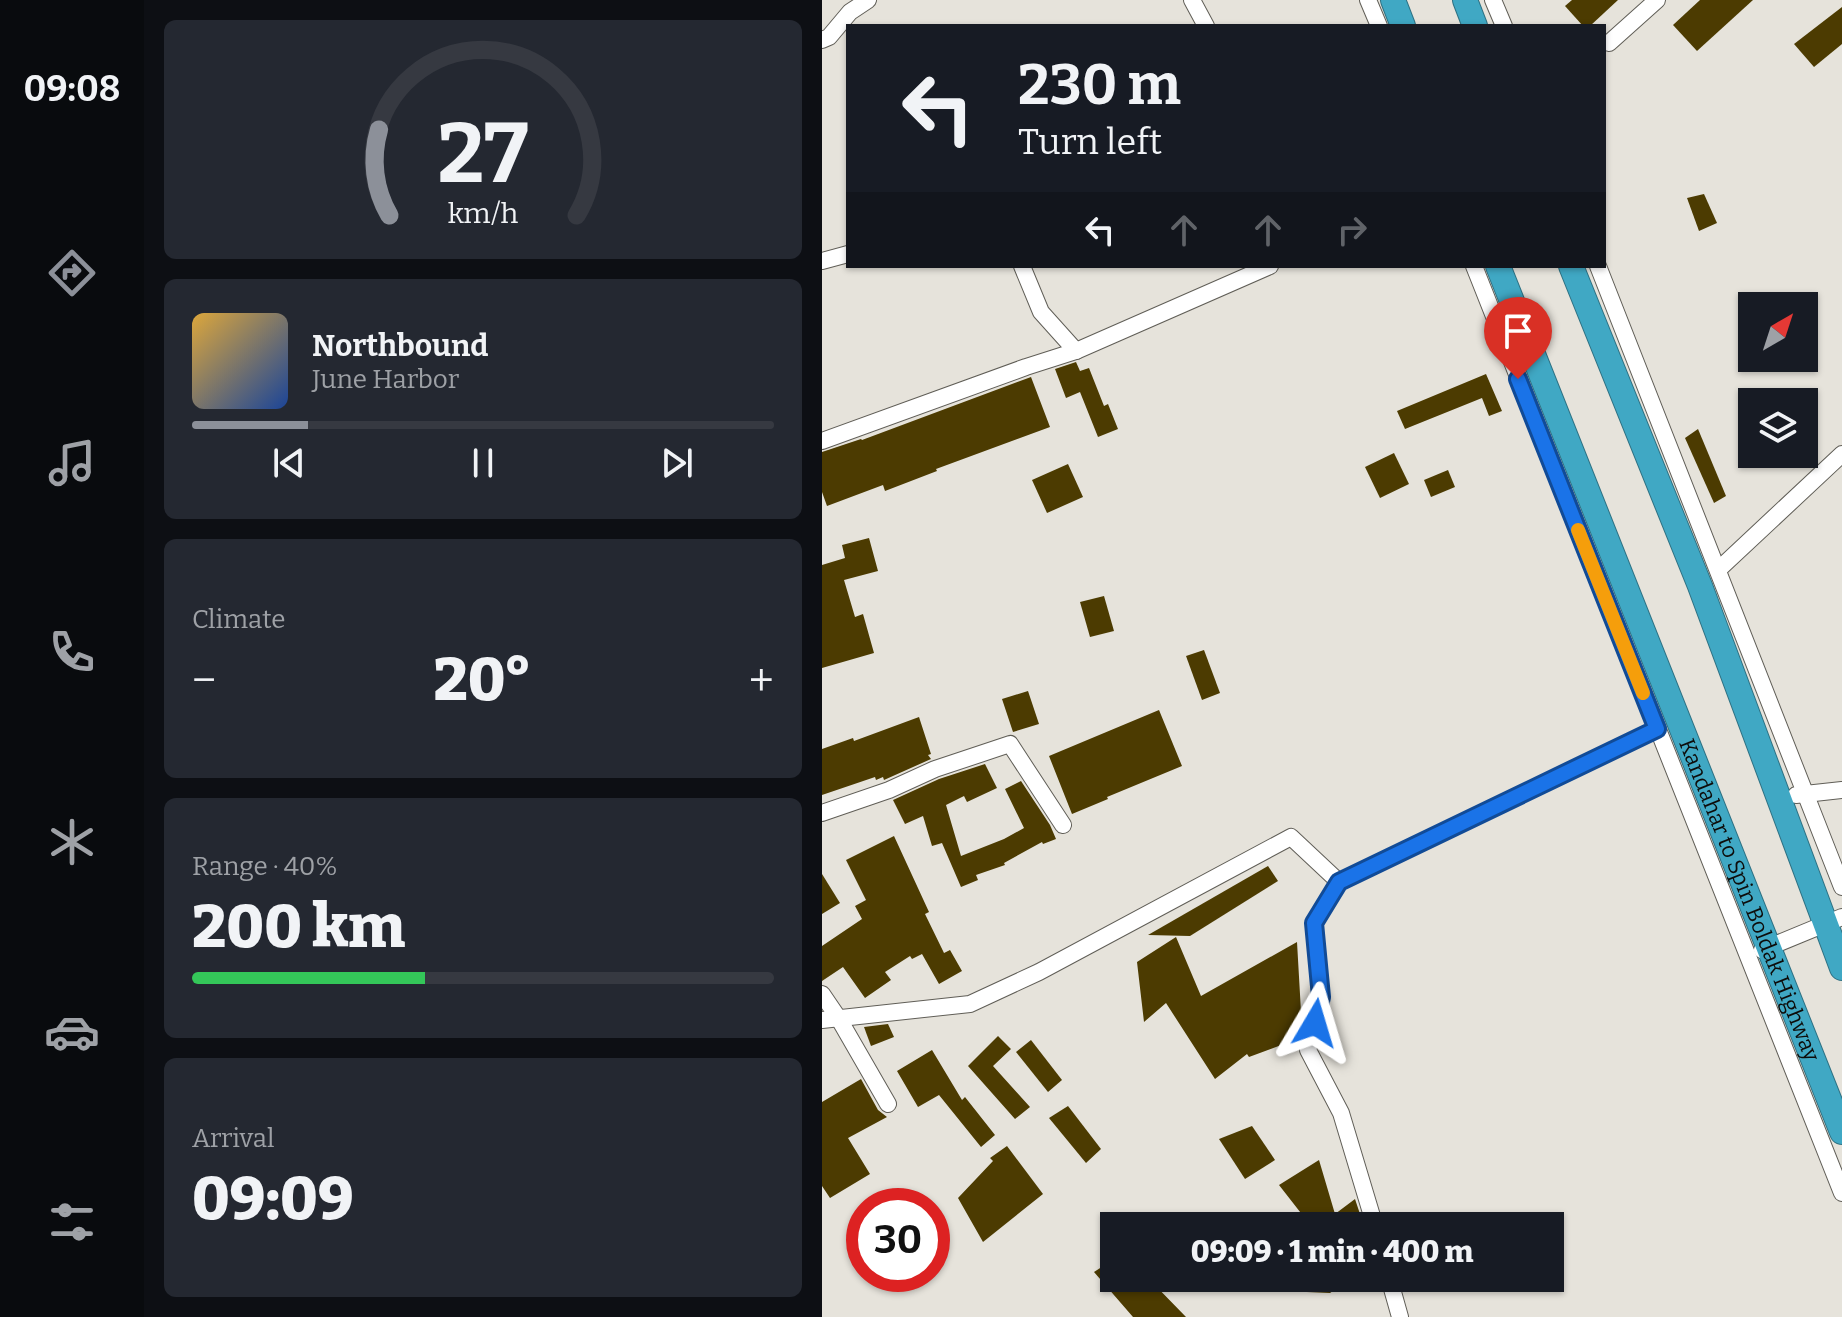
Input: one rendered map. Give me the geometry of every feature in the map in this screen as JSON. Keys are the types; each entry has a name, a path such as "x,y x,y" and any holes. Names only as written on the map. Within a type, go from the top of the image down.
{"highway":[{"path":"1393,0 1402,24"},
{"path":"1465,0 1474,24"},
{"name":"Kandahar to Spin Boldak Highway","path":"1499,268 1758,951 1842,1132"},
{"path":"1572,268 1700,586 1779,798 1834,920 1842,968"}],"street":[{"path":"824,37 850,12 868,0"},
{"path":"1192,0 1205,24"},
{"path":"1368,0 1378,24"},
{"path":"1493,0 1503,24"},
{"path":"1609,43 1657,0"},
{"path":"822,261 846,255"},
{"path":"1023,268 1041,312 1076,351"},
{"path":"822,441 1076,351 1265,268"},
{"path":"1475,268 1657,729 1758,951 1842,1193"},
{"path":"1599,268 1842,887"},
{"path":"1718,570 1842,454"},
{"path":"1371,1212 1341,1113 1308,1050 1321,997 1314,923 1339,882 1657,729"},
{"path":"822,813 1010,744 1063,825"},
{"path":"1779,798 1842,790"},
{"path":"822,1020 970,1004 1039,972 1291,837 1339,882"},
{"path":"1758,951 1834,920"},
{"path":"822,994 888,1104"},
{"path":"1393,1292 1400,1317"}],"building":[{"path":"1572,0 1618,0 1592,24 1581,24 1565,6"},
{"path":"1700,0 1753,0 1697,51 1673,25"},
{"path":"1842,7 1842,44 1814,67 1794,44"},
{"path":"1704,194 1717,223 1699,231 1687,198"},
{"path":"1076,362 1080,371 1089,368 1104,406 1108,404 1118,429 1098,437 1080,392 1066,398 1055,369"},
{"path":"1486,374 1502,411 1489,416 1482,398 1405,429 1397,411"},
{"path":"1031,377 1050,427 885,491 883,485 827,506 822,492 822,452"},
{"path":"1698,429 1726,496 1714,503 1685,438"},
{"path":"1394,453 1409,484 1380,498 1365,467"},
{"path":"1068,464 1083,497 1047,513 1032,480"},
{"path":"1448,470 1455,487 1431,497 1424,480"},
{"path":"869,538 878,571 844,580 855,617 863,614 874,653 822,668 822,565 845,558 842,545"},
{"path":"1104,596 1114,631 1090,637 1080,602"},
{"path":"1204,650 1220,693 1202,700 1186,656"},
{"path":"1028,691 1039,724 1013,732 1002,699"},
{"path":"1159,710 1182,766 1072,814 1049,756"},
{"path":"919,717 931,759 884,780 883,777 876,780 875,777 822,795 822,749 853,738 854,741"},
{"path":"985,764 997,788 967,802 964,796 946,805 961,856 1024,828 1005,789 1021,781 1056,839 1042,842 1005,865 976,875 978,880 961,887 942,843 932,846 923,816 905,824 893,800 939,779"},
{"path":"894,836 944,953 950,950 962,971 939,984 922,954 912,959 910,956 885,972 891,980 865,998 843,967 822,981 822,946 862,919 855,906 866,900 846,860"},
{"path":"1268,866 1278,881 1190,936 1148,935"},
{"path":"822,874 840,903 822,914"},
{"path":"1176,937 1201,996 1297,942 1300,1038 1249,1057 1247,1054 1215,1079 1166,1003 1144,1022 1137,962"},
{"path":"888,1024 894,1037 871,1046 864,1027"},
{"path":"998,1036 1011,1049 993,1066 1030,1107 1015,1119 968,1066"},
{"path":"1031,1040 1062,1080 1048,1092 1016,1052"},
{"path":"932,1050 962,1100 965,1097 995,1135 981,1147 939,1095 918,1107 897,1071"},
{"path":"861,1079 878,1110 887,1117 848,1138 870,1174 830,1198 822,1186 822,1102"},
{"path":"1068,1106 1101,1149 1086,1163 1049,1118"},
{"path":"1252,1126 1275,1160 1245,1179 1219,1139"},
{"path":"1007,1146 1043,1194 983,1242 958,1198 993,1161 990,1158"},
{"path":"1319,1160 1334,1212 1300,1212 1279,1185"},
{"path":"1355,1199 1359,1212 1338,1212"},
{"path":"1111,1292 1162,1292 1186,1317 1133,1317"}],"slow traffic":[{"path":"1578,530 1643,693"}],"route":[{"path":"1315,1023 1321,997 1314,923 1339,882 1657,729 1518,379"}]}
